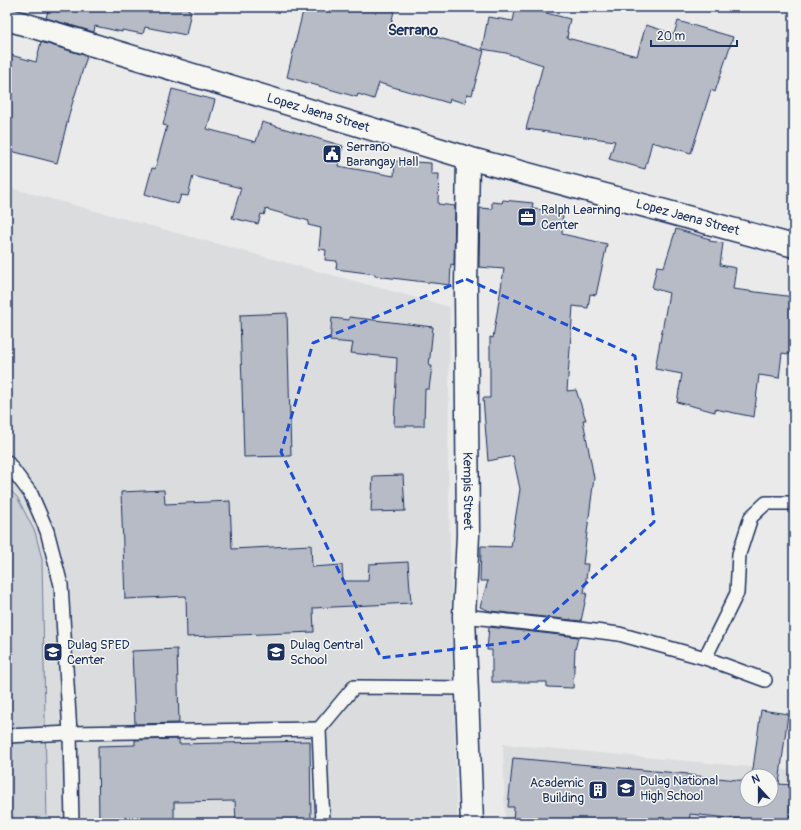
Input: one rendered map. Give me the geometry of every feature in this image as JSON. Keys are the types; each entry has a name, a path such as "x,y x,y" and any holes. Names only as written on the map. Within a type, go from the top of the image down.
{"street":[{"name":"Lopez Jaena Street","path":"7,19 468,158 794,246"},
{"name":"Kempis Street","path":"468,158 466,294 468,535 464,616 472,823"}],"lane":[{"path":"7,462 32,494 48,531 61,585 70,733 72,823"},
{"path":"705,658 737,593 739,554 751,517 766,503 794,503"},
{"path":"464,616 619,634 705,658 765,680"},
{"path":"323,823 319,729 354,687 467,688"},
{"path":"7,736 70,733 319,729"}],"highlighted area":[{"path":"466,279 635,356 654,522 522,641 381,658 281,452 313,343"}],"shaded area":[{"path":"7,187 450,307 448,463 457,823 7,823"},
{"path":"7,487 17,497 35,532 42,559 47,823 7,823"},
{"name":"Dulag National High School","path":"503,744 762,768 739,768 739,808 779,808 779,770 794,771 794,823 505,823"}],"building":[{"path":"49,7 189,7 188,10 191,11 186,35 145,27 143,34 122,30 122,32 95,26 94,32 46,18"},
{"path":"304,7 395,7 391,24 484,51 472,95 467,94 465,103 450,99 449,103 379,83 374,99 358,94 357,97 287,77"},
{"path":"516,7 522,7 570,19 567,38 637,56 646,25 674,34 678,21 733,37 715,92 711,90 691,153 652,142 645,169 609,159 615,141 526,129 543,65 506,53 482,49 488,17 513,21"},
{"path":"41,42 87,56 70,111 57,163 7,150 7,54 36,62"},
{"path":"172,89 215,100 207,129 256,142 262,122 343,146 338,166 394,176 395,161 431,163 431,174 439,174 438,204 455,206 454,265 451,264 450,285 375,276 375,274 336,269 337,261 325,260 326,250 319,249 321,228 308,225 309,221 266,209 264,215 261,214 258,224 232,218 241,188 193,176 188,196 181,195 178,204 145,194 152,168 155,169 167,126 163,125"},
{"path":"503,200 533,203 532,209 563,211 562,234 607,244 596,295 590,294 588,308 573,306 567,391 576,390 586,420 583,420 594,478 583,564 588,564 584,593 587,593 581,621 490,611 480,607 488,581 480,581 481,546 511,547 520,489 513,456 488,461 483,398 490,398 490,337 493,338 504,269 479,267 480,208 492,209 492,202 502,203"},
{"path":"676,229 710,239 709,241 723,243 720,265 736,268 733,289 794,297 794,355 782,353 779,378 759,375 754,417 715,409 715,412 677,402 682,374 655,369 669,293 652,288 657,266 664,267"},
{"path":"287,313 291,456 244,457 240,315"},
{"path":"349,317 433,327 429,366 432,366 429,389 425,389 424,426 394,426 397,358 351,353 353,343 330,341 332,318 349,320"},
{"path":"403,475 405,511 371,512 373,476"},
{"path":"164,490 165,504 230,501 232,549 311,545 312,567 342,565 343,581 368,581 369,564 408,562 411,603 313,608 314,632 187,637 186,596 125,599 121,492"},
{"path":"489,627 578,637 575,650 573,688 547,687 547,682 492,682 492,650 487,650"},
{"path":"177,649 179,723 135,724 132,651"},
{"name":"Dulag National High School","path":"761,710 788,714 779,784 779,768 753,768"},
{"path":"179,739 179,744 310,741 311,823 236,823 235,801 174,802 174,823 99,823 98,746 135,745 135,740"},
{"name":"Dulag National High School","path":"513,758 739,780 739,808 779,808 779,784 792,785 789,823 690,814 689,823 513,823 514,807 508,807"}],"place":[{"name":"Serrano Barangay Hall","path":"332,154"},
{"name":"Ralph Learning Center","path":"527,217"},
{"name":"Dulag SPED Center","path":"53,652"},
{"name":"Dulag Central School","path":"276,652"},
{"name":"Dulag National High School","path":"626,788"},
{"name":"Academic Building","path":"598,790"}],"district":[{"name":"Serrano","path":"413,30"}]}
